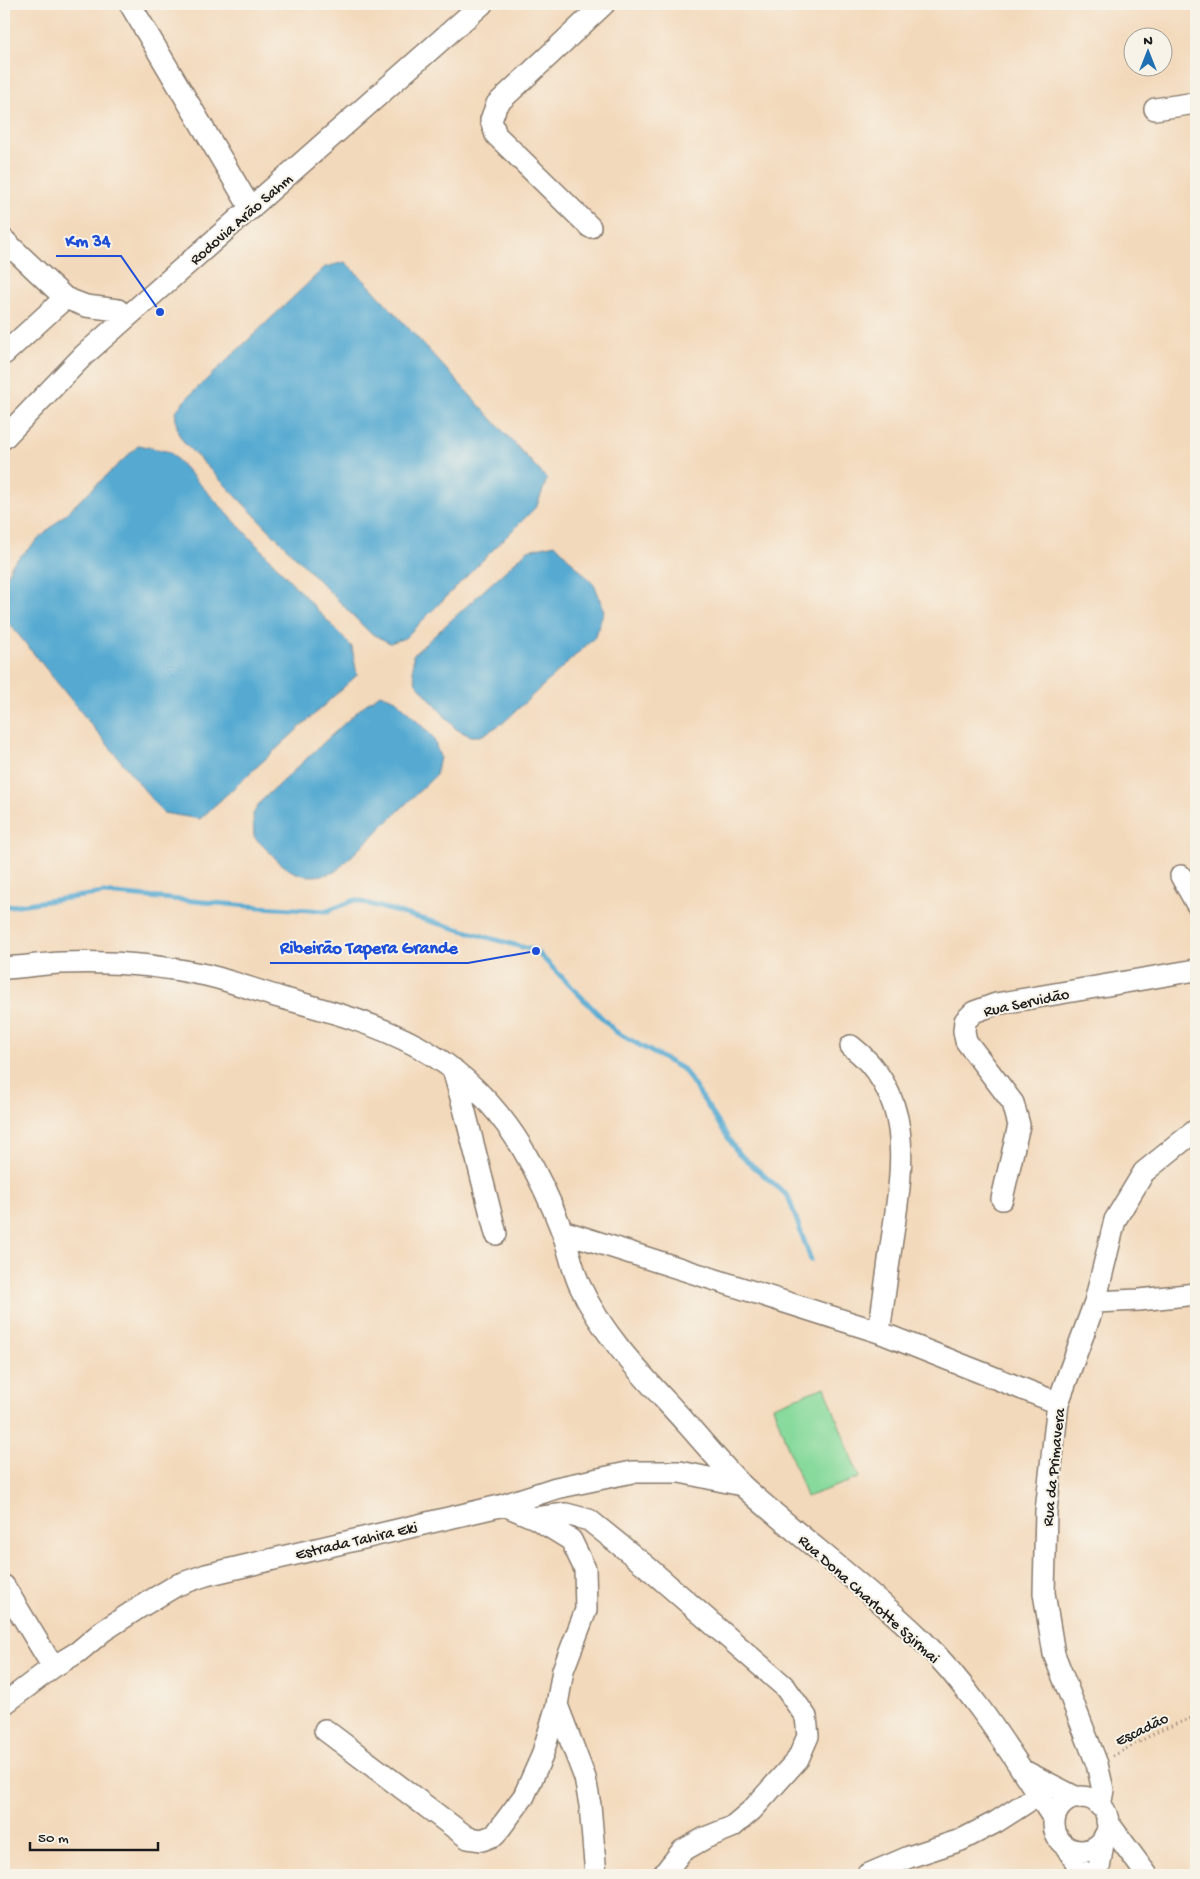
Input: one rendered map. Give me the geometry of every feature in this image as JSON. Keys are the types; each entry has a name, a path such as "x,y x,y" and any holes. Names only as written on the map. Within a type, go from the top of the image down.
{"street":[{"path":"130,4 251,209"},
{"name":"Rodovia Arão Sahm","path":"4,438 84,355 251,209 459,13 482,4"},
{"path":"590,227 496,134 491,120 497,104 604,4"},
{"path":"1155,109 1196,103"},
{"path":"4,240 65,298 86,306 118,310"},
{"path":"4,354 65,298"},
{"path":"1182,876 1196,903"},
{"name":"Rua Dona Charlotte Szirmai","path":"4,968 62,963 113,963 160,968 206,976 335,1012 388,1031 421,1047 452,1067 489,1102 521,1146 546,1192 562,1231 579,1284 596,1314 639,1371 742,1485 921,1639 960,1682 1054,1819 1056,1836 1068,1848 1084,1875"},
{"name":"Rua Servidão","path":"1002,1198 1019,1125 1013,1103 966,1040 964,1021 974,1012 996,1004 1196,970"},
{"path":"851,1046 868,1059 886,1085 898,1120 902,1152 899,1190 879,1332"},
{"path":"452,1067 466,1112 496,1234"},
{"name":"Rua da Primavera","path":"1104,1821 1103,1790 1097,1764 1054,1654 1044,1593 1046,1511 1058,1403 1095,1302 1115,1220 1144,1172 1196,1130"},
{"path":"562,1231 879,1332 1058,1403"},
{"path":"1095,1302 1196,1294"},
{"name":"Estrada Tahira Eki","path":"4,1704 53,1667 78,1652 111,1626 176,1585 206,1575 504,1505 556,1488 632,1472 680,1472 742,1485"},
{"path":"324,1730 468,1838 482,1840 494,1835 524,1796 542,1756 557,1705 563,1670 586,1610 585,1569 571,1540 535,1518 504,1505"},
{"path":"535,1518 566,1514 589,1520 646,1566 785,1687 806,1717 808,1736 798,1759 752,1810 732,1827 705,1838 682,1851 663,1875"},
{"path":"4,1586 53,1667"},
{"path":"557,1705 585,1778 590,1805 596,1875"},
{"name":"Rua Dona Charlotte Szirmai","path":"1022,1770 1077,1798 1086,1798 1104,1821"},
{"path":"877,1873 909,1857 961,1840 996,1822 1038,1795"},
{"path":"1054,1819 1062,1805 1069,1800 1077,1798"},
{"path":"1068,1848 1076,1850 1092,1848 1104,1821"},
{"path":"1098,1875 1104,1821"},
{"path":"1104,1821 1147,1875"}],"path":[{"name":"Escadão","path":"1097,1764 1196,1716"}],"green space":[{"path":"825,1387 859,1478 806,1497 773,1406"}],"water":[{"path":"345,262 368,284 547,479 537,506 405,638 390,643 370,633 185,444 178,433 175,412 186,399 325,267"},
{"path":"139,445 170,452 352,647 357,675 200,819 163,813 4,617 4,584 12,564"},
{"path":"555,544 595,586 604,611 595,637 503,723 481,736 470,736 456,729 416,683 413,671 413,655 528,550"},
{"path":"380,694 396,700 433,737 440,757 436,775 335,872 309,876 289,870 254,837 253,814 261,801 362,707"}],"waterway":[{"path":"4,907 104,893 327,911 355,900 536,951 616,1032 684,1070 738,1153 788,1196 811,1260"}],"place":[{"name":"Km 34","path":"160,312"},
{"name":"Ribeirão Tapera Grande","path":"536,951"}]}
